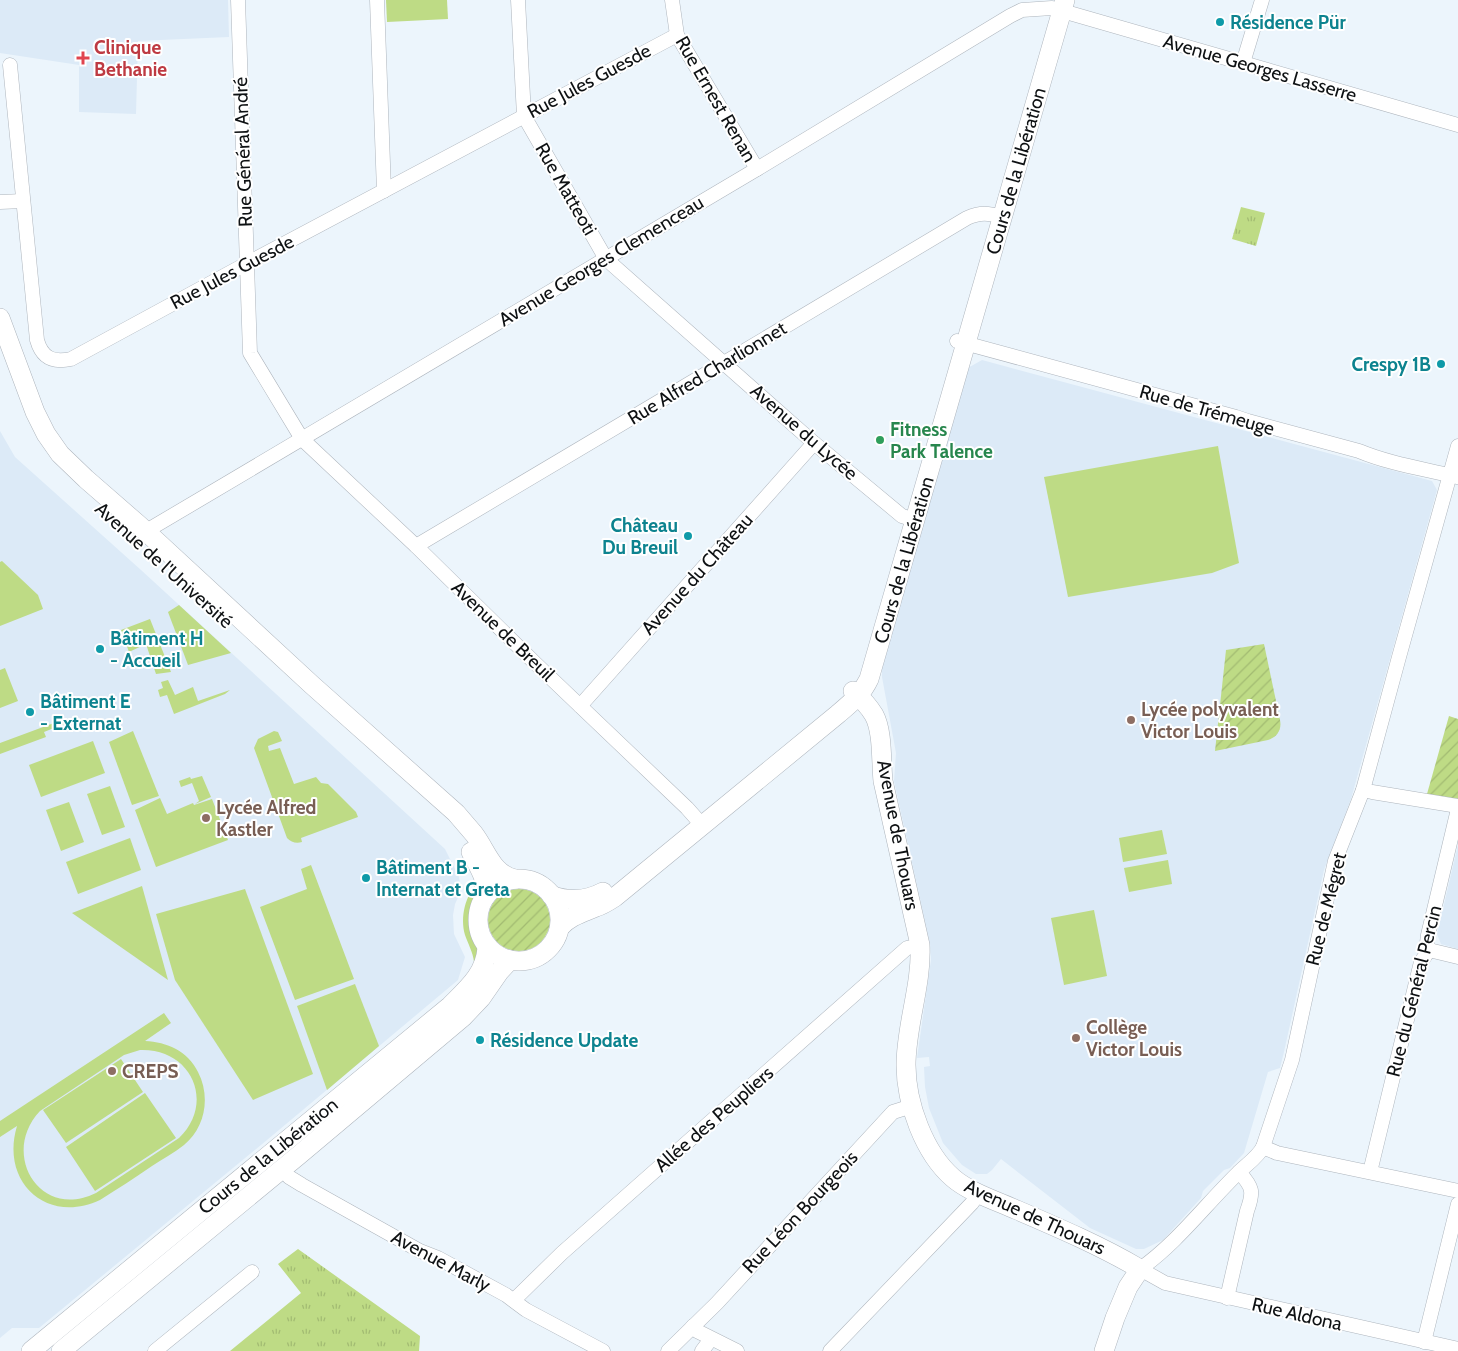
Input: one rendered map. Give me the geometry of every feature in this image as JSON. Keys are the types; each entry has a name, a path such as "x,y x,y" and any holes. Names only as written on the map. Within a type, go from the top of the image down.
{"main road":[{"name":"Cours de la Libération","path":"551,895 572,901 593,896 611,888 699,821 865,688 870,679 911,519 1058,5"},
{"name":"Avenue de l'Université","path":"0,318 14,372"},
{"name":"Avenue de l'Université","path":"0,349 34,412 36,439 55,464 144,548 456,813 474,834 494,866 508,878 515,879"},
{"name":"Avenue de l'Université","path":"36,427 86,479 147,533 449,822 464,839 483,872 486,884 485,897"},
{"name":"Avenue de Thouars","path":"856,694 871,710 877,724 883,763 883,781 920,945 920,967 906,1065 912,1106 932,1154 941,1166 960,1183 1092,1242 1140,1270"},
{"name":"Cours de la Libération","path":"560,927 566,920 603,904 614,897 699,821"},
{"path":"515,879 534,882 542,886 551,895 559,910 560,927 554,943 548,949 539,956 519,961 499,956 488,948 482,938 478,924 479,910 485,897 491,890 498,885 515,879"},
{"name":"Cours de la Libération","path":"31,1351 450,1006 468,988 484,967 488,948"},
{"name":"Cours de la Libération","path":"61,1351 463,1017 481,998 510,960"},
{"path":"282,1169 286,1156 336,1109 358,1082"},
{"path":"48,1351 163,1252 182,1227"},
{"path":"1104,1351 1128,1287 1140,1270"}],"street":[{"name":"Rue Général André","path":"238,0 250,353 302,439"},
{"path":"377,0 384,191"},
{"name":"Rue Matteoti","path":"518,0 524,116 606,259"},
{"name":"Rue Ernest Renan","path":"672,0 677,35 757,169"},
{"path":"1243,63 1262,0"},
{"name":"Avenue Georges Lasserre","path":"1058,5 1243,63 1458,125"},
{"name":"Avenue Georges Clemenceau","path":"147,533 153,527 757,169 1010,16 1022,10 1058,5"},
{"name":"Rue Jules Guesde","path":"10,65 37,340 40,349 46,356 63,361 71,359 677,35"},
{"path":"0,202 23,200"},
{"name":"Rue Alfred Charlionnet","path":"416,546 967,218 975,214 984,213 998,216"},
{"name":"Avenue du Lycée","path":"606,259 814,443 897,512 911,519"},
{"name":"Rue de Trémeuge","path":"961,342 1359,451 1418,469 1454,476"},
{"name":"Avenue de Breuil","path":"302,439 416,546 699,821"},
{"name":"Avenue du Château","path":"580,706 814,443"},
{"name":"Rue de Mégret","path":"1140,1270 1156,1258 1258,1155 1263,1147 1292,1060 1335,861 1363,790 1454,476 1458,446"},
{"path":"1363,790 1458,807"},
{"name":"Rue du Général Percin","path":"1370,1172 1421,962 1429,950 1428,935 1458,807"},
{"name":"Allée des Peupliers","path":"514,1300 584,1234 907,948 920,945"},
{"path":"1429,950 1458,957"},
{"name":"Rue Léon Bourgeois","path":"668,1351 717,1303 894,1112 912,1106"},
{"path":"1263,1147 1277,1153 1458,1191"},
{"name":"Avenue Marly","path":"282,1169 289,1177 302,1185 420,1251 438,1258 514,1300 526,1310 603,1351"},
{"path":"1227,1298 1247,1211 1252,1199 1250,1183 1240,1172"},
{"path":"830,1351 972,1203 979,1193"},
{"path":"1424,1342 1458,1204"},
{"name":"Rue Aldona","path":"1140,1270 1165,1283 1458,1349"},
{"path":"155,1351 252,1272"},
{"path":"693,1326 697,1331 737,1351"},
{"path":"702,1351 711,1338"}],"shaded area":[{"name":"Clinique Bethanie","path":"0,0 228,0 229,37 138,41 136,114 79,112 79,65 0,53"},
{"name":"Lycée polyvalent Victor Louis","path":"982,360 1432,481 1437,490 1351,799 1324,870 1280,1068 1268,1072 1244,1153 1203,1191 1201,1198 1163,1240 1144,1249 1136,1249 1090,1228 1001,1159 987,1174 976,1174 962,1165 943,1143 929,1108 924,1067 930,1066 929,1057 917,1058 931,960 930,944 894,781 896,753 882,668 966,369"},
{"name":"Lycée Alfred Kastler","path":"0,431 15,457 445,849 459,877 461,891 455,904 453,915 454,934 465,957 458,980 39,1328 12,1328 0,1338"},
{"path":"1458,845 1458,949 1441,944 1437,934"}],"green space":[{"path":"386,0 447,0 448,19 387,22"},
{"path":"1241,207 1265,213 1256,246 1232,239"},
{"path":"1218,446 1239,563 1212,573 1068,597 1044,477"},
{"path":"2,561 38,595 43,609 0,626 0,562"},
{"path":"179,605 231,653 188,665 168,612"},
{"path":"150,619 171,672 156,674 146,644 129,652 121,630"},
{"path":"1264,644 1280,720 1279,730 1274,737 1268,740 1215,751 1226,650"},
{"path":"5,668 18,701 0,708 0,670"},
{"path":"168,680 175,695 193,687 198,701 230,690 225,694 174,714 167,695 160,697 158,690 163,688 161,682"},
{"path":"1449,716 1458,719 1458,799 1427,794"},
{"path":"62,720 64,724 44,732 46,737 0,754 0,743"},
{"path":"133,731 159,796 132,805 109,742"},
{"path":"274,731 278,732 282,741 268,746 269,751 280,748 294,784 316,777 321,783 328,784 356,812 358,817 301,838 302,842 290,841 287,838 254,748 258,739"},
{"path":"93,741 105,773 41,797 29,765"},
{"path":"202,776 211,797 195,804 199,801 192,783 181,787 179,781 190,777 191,779"},
{"path":"110,786 125,827 102,835 87,794"},
{"path":"160,798 167,814 193,803 194,805 212,799 228,840 156,867 135,810"},
{"path":"69,802 84,842 61,851 46,810"},
{"path":"1162,830 1167,854 1123,862 1119,838"},
{"path":"130,838 141,870 78,894 66,862"},
{"path":"1168,860 1172,884 1129,892 1124,868"},
{"path":"311,865 354,979 295,1000 260,907 307,889 301,869"},
{"path":"478,882 480,892 475,903 471,922 473,935 478,946 479,960 474,962 472,951 465,935 463,914 467,900"},
{"path":"142,886 168,980 72,913"},
{"path":"245,889 313,1074 253,1100 175,980 156,914"},
{"path":"519,889 531,891 541,898 548,908 550,920 548,932 541,942 531,949 519,951 507,949 497,942 490,932 488,920 490,908 497,898 507,891"},
{"path":"1094,910 1107,976 1064,985 1051,918"},
{"path":"355,984 379,1046 327,1090 297,1006"},
{"path":"164,1013 171,1023 145,1041 169,1046 189,1058 198,1072 204,1092 204,1112 201,1121 197,1130 184,1145 100,1200 81,1206 62,1207 46,1202 32,1193 22,1181 15,1165 14,1146 17,1126 0,1137 0,1121","holes":["140,1050 158,1052 173,1058 185,1067 193,1080 196,1094 196,1109 190,1124 179,1138 96,1193 76,1199 58,1198 43,1190 32,1178 25,1163 24,1145 29,1128 40,1111 124,1055"]},
{"path":"121,1059 143,1092 66,1143 43,1110"},
{"path":"145,1093 176,1138 95,1191 66,1147"},
{"path":"298,1249 420,1336 419,1351 230,1351 301,1293 278,1264"}],"place":[{"name":"Résidence Pür","path":"1220,22"},
{"name":"Clinique Bethanie","path":"83,58"},
{"name":"Crespy 1B","path":"1441,364"},
{"name":"Fitness Park Talence","path":"880,440"},
{"name":"Château Du Breuil","path":"688,536"},
{"name":"Bâtiment H - Accueil","path":"100,649"},
{"name":"Bâtiment E - Externat","path":"30,712"},
{"name":"Lycée polyvalent Victor Louis","path":"1131,720"},
{"name":"Lycée Alfred Kastler","path":"206,818"},
{"name":"Bâtiment B - Internat et Greta","path":"366,878"},
{"name":"Collège Victor Louis","path":"1076,1038"},
{"name":"Résidence Update","path":"480,1040"},
{"name":"CREPS","path":"112,1071"}]}
